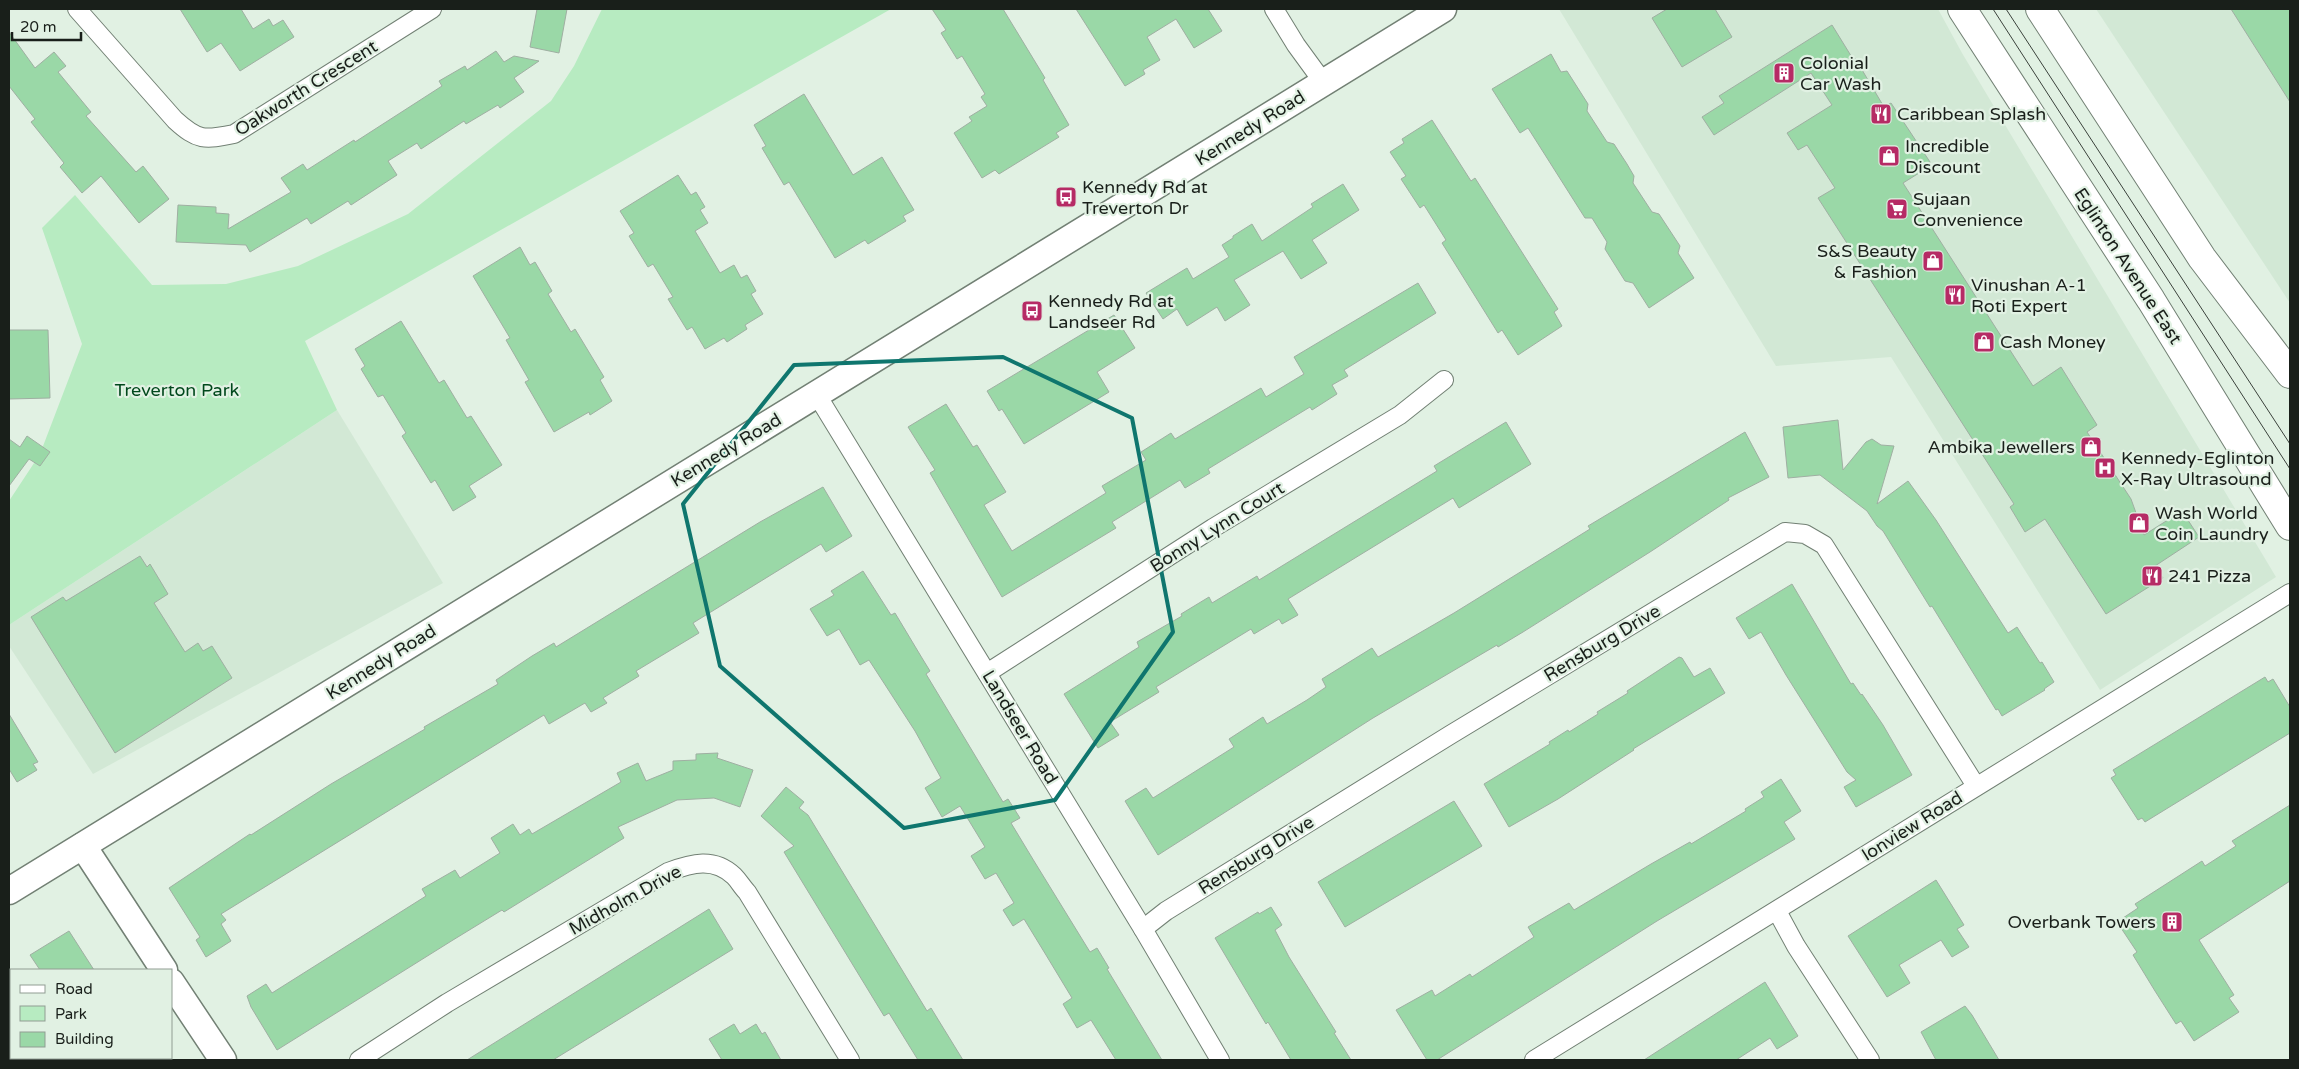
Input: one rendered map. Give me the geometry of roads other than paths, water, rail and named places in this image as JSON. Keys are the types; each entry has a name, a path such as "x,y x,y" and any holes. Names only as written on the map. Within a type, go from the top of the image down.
{"main road":[{"name":"Kennedy Road","path":"9,891 1443,9"},
{"name":"Eglinton Avenue East","path":"1962,9 2151,300 2290,526"},
{"path":"2040,9 2202,258 2290,374"},
{"path":"83,846 163,969"},
{"path":"172,984 223,1060"}],"street":[{"name":"Oakworth Crescent","path":"77,9 175,120 191,134 209,139 234,134 432,9"},
{"path":"1274,9 1296,45 1323,82"},
{"name":"Bonny Lynn Court","path":"987,673 1213,528 1400,415 1444,380"},
{"name":"Landseer Road","path":"817,395 1143,929 1220,1060"},
{"name":"Rensburg Drive","path":"1143,929 1166,910 1425,750 1785,532 1805,534 1824,545 1976,786"},
{"name":"Ionview Road","path":"1534,1060 2290,594"},
{"name":"Midholm Drive","path":"359,1060 447,1004 668,872 684,866 708,862 727,870 747,892 850,1060"},
{"path":"1777,911 1796,946 1870,1060"}],"tram line":[{"path":"1993,9 2290,469"},
{"path":"2006,9 2290,444"}],"place":[{"name":"Colonial Car Wash","path":"1784,73"},
{"name":"Caribbean Splash","path":"1881,114"},
{"name":"Incredible Discount","path":"1889,156"},
{"name":"Kennedy Rd at Treverton Dr","path":"1066,197"},
{"name":"Sujaan Convenience","path":"1897,209"},
{"name":"S&S Beauty & Fashion","path":"1933,261"},
{"name":"Vinushan A-1 Roti Expert","path":"1955,295"},
{"name":"Kennedy Rd at Landseer Rd","path":"1032,311"},
{"name":"Cash Money","path":"1984,342"},
{"name":"Ambika Jewellers","path":"2091,447"},
{"name":"Kennedy-Eglinton X-Ray Ultrasound","path":"2105,468"},
{"name":"Wash World Coin Laundry","path":"2139,523"},
{"name":"241 Pizza","path":"2152,576"},
{"name":"Overbank Towers","path":"2172,922"}],"park label":[{"name":"Treverton Park","path":"177,390"}]}
